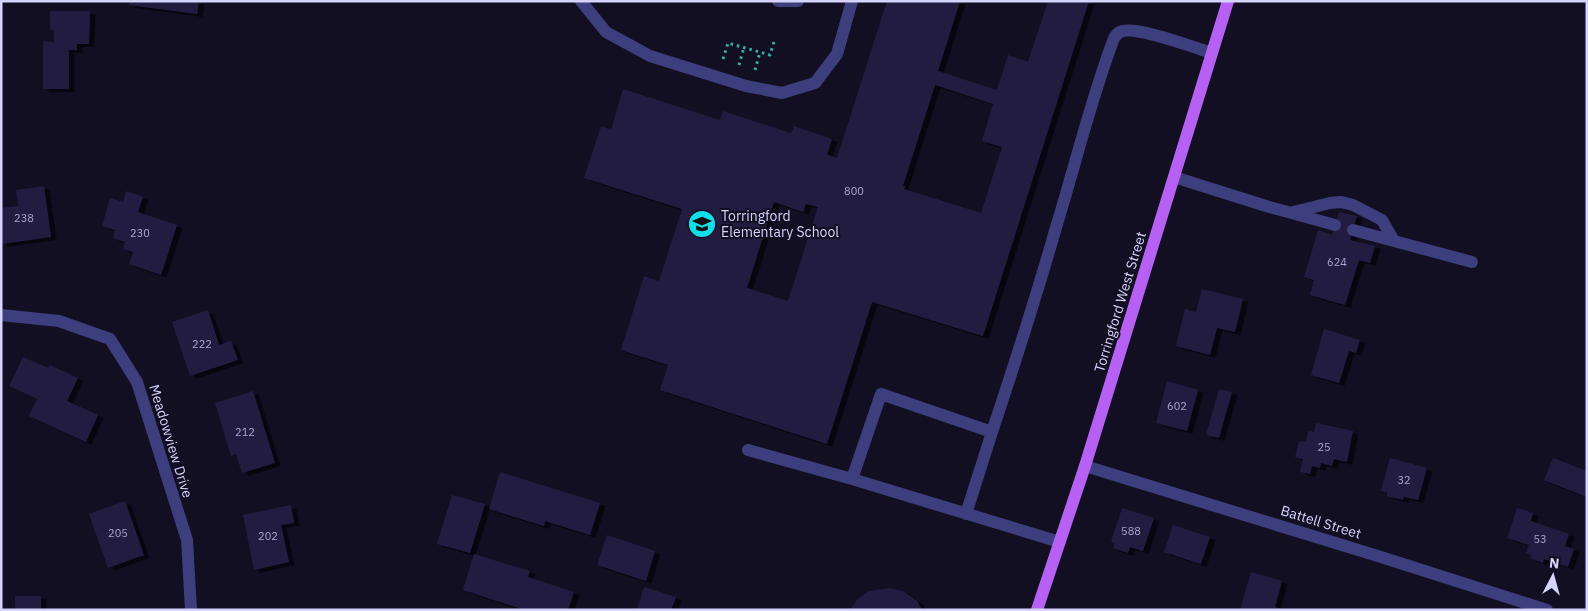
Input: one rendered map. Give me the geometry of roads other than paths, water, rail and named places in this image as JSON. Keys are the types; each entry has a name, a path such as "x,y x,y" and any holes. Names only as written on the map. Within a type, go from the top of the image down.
{"main road":[{"name":"Torringford West Street","path":"1037,610 1085,466 1228,1"}],"street":[{"path":"581,1 606,32 650,56 746,86 782,93 815,83 837,54 852,1"},
{"path":"778,1 798,1"},
{"path":"966,514 1013,371 1058,223 1091,104 1114,38 1118,32 1124,30 1143,32 1212,53"},
{"path":"1174,176 1292,213 1335,224"},
{"path":"1292,213 1330,203 1341,202 1354,205 1382,220 1394,240"},
{"path":"1353,230 1472,262"},
{"name":"Meadowview Drive","path":"1,315 59,321 110,339 137,382 187,540 191,610"},
{"path":"852,479 881,394 992,432"},
{"path":"748,450 852,479 1060,542"},
{"name":"Battell Street","path":"1085,466 1547,610"}],"place":[{"name":"Torringford Elementary School","path":"702,224"}]}
